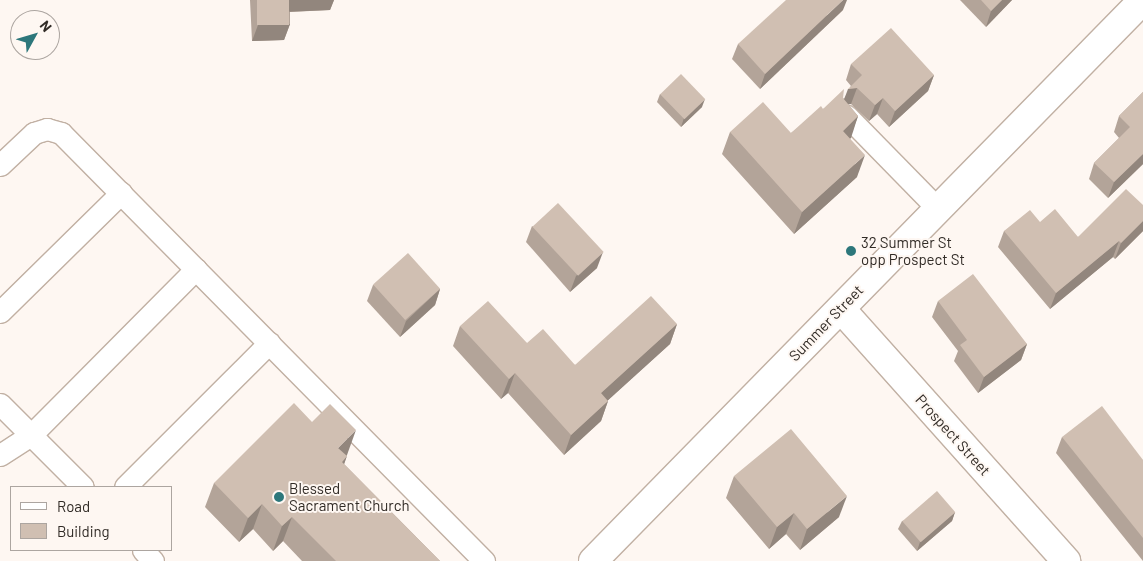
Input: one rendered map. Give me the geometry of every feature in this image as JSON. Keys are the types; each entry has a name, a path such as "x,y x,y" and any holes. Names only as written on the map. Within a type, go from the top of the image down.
{"street":[{"name":"Summer Street","path":"593,561 1142,2"},
{"name":"Prospect Street","path":"841,308 1066,561"}],"lane":[{"path":"848,116 938,209"},
{"path":"0,165 34,133 54,130 66,138 484,561"},
{"path":"0,312 121,193"},
{"path":"0,455 30,435 196,269"},
{"path":"126,486 269,343"},
{"path":"0,404 81,486"},
{"path":"144,551 153,561"}],"building":[{"path":"257,0 289,0 289,25 257,25"},
{"path":"786,0 843,0 765,74 738,44"},
{"path":"981,0 1002,0 991,11"},
{"path":"891,28 934,75 895,111 883,98 875,105 857,88 848,89 862,75 851,64"},
{"path":"681,74 705,99 684,119 660,94"},
{"path":"844,89 843,98 858,116 843,131 865,155 802,212 730,132 763,102 791,133 821,106 823,109"},
{"path":"1143,92 1143,154 1114,182 1094,163 1130,127 1119,116"},
{"path":"1126,189 1143,205 1143,221 1121,243 1119,241 1056,293 1004,231 1030,210 1040,222 1055,209 1078,237"},
{"path":"558,203 604,252 578,276 532,227"},
{"path":"408,253 440,289 405,320 373,284"},
{"path":"973,274 1027,344 984,377 960,345 967,340 938,301"},
{"path":"651,296 677,324 601,393 608,401 571,435 515,373 509,379 460,326 488,301 527,343 543,329 575,365"},
{"name":"Blessed Sacrament Church","path":"294,403 312,422 330,404 356,430 338,448 347,456 342,462 440,561 336,561 292,517 282,526 262,504 248,518 214,483"},
{"path":"1102,406 1143,460 1143,538 1062,437"},
{"path":"791,429 847,496 807,529 794,513 777,527 734,476"},
{"path":"937,491 955,512 921,542 902,521"}],"place":[{"name":"32 Summer St opp Prospect St","path":"851,251"},
{"name":"Blessed Sacrament Church","path":"279,497"}]}
